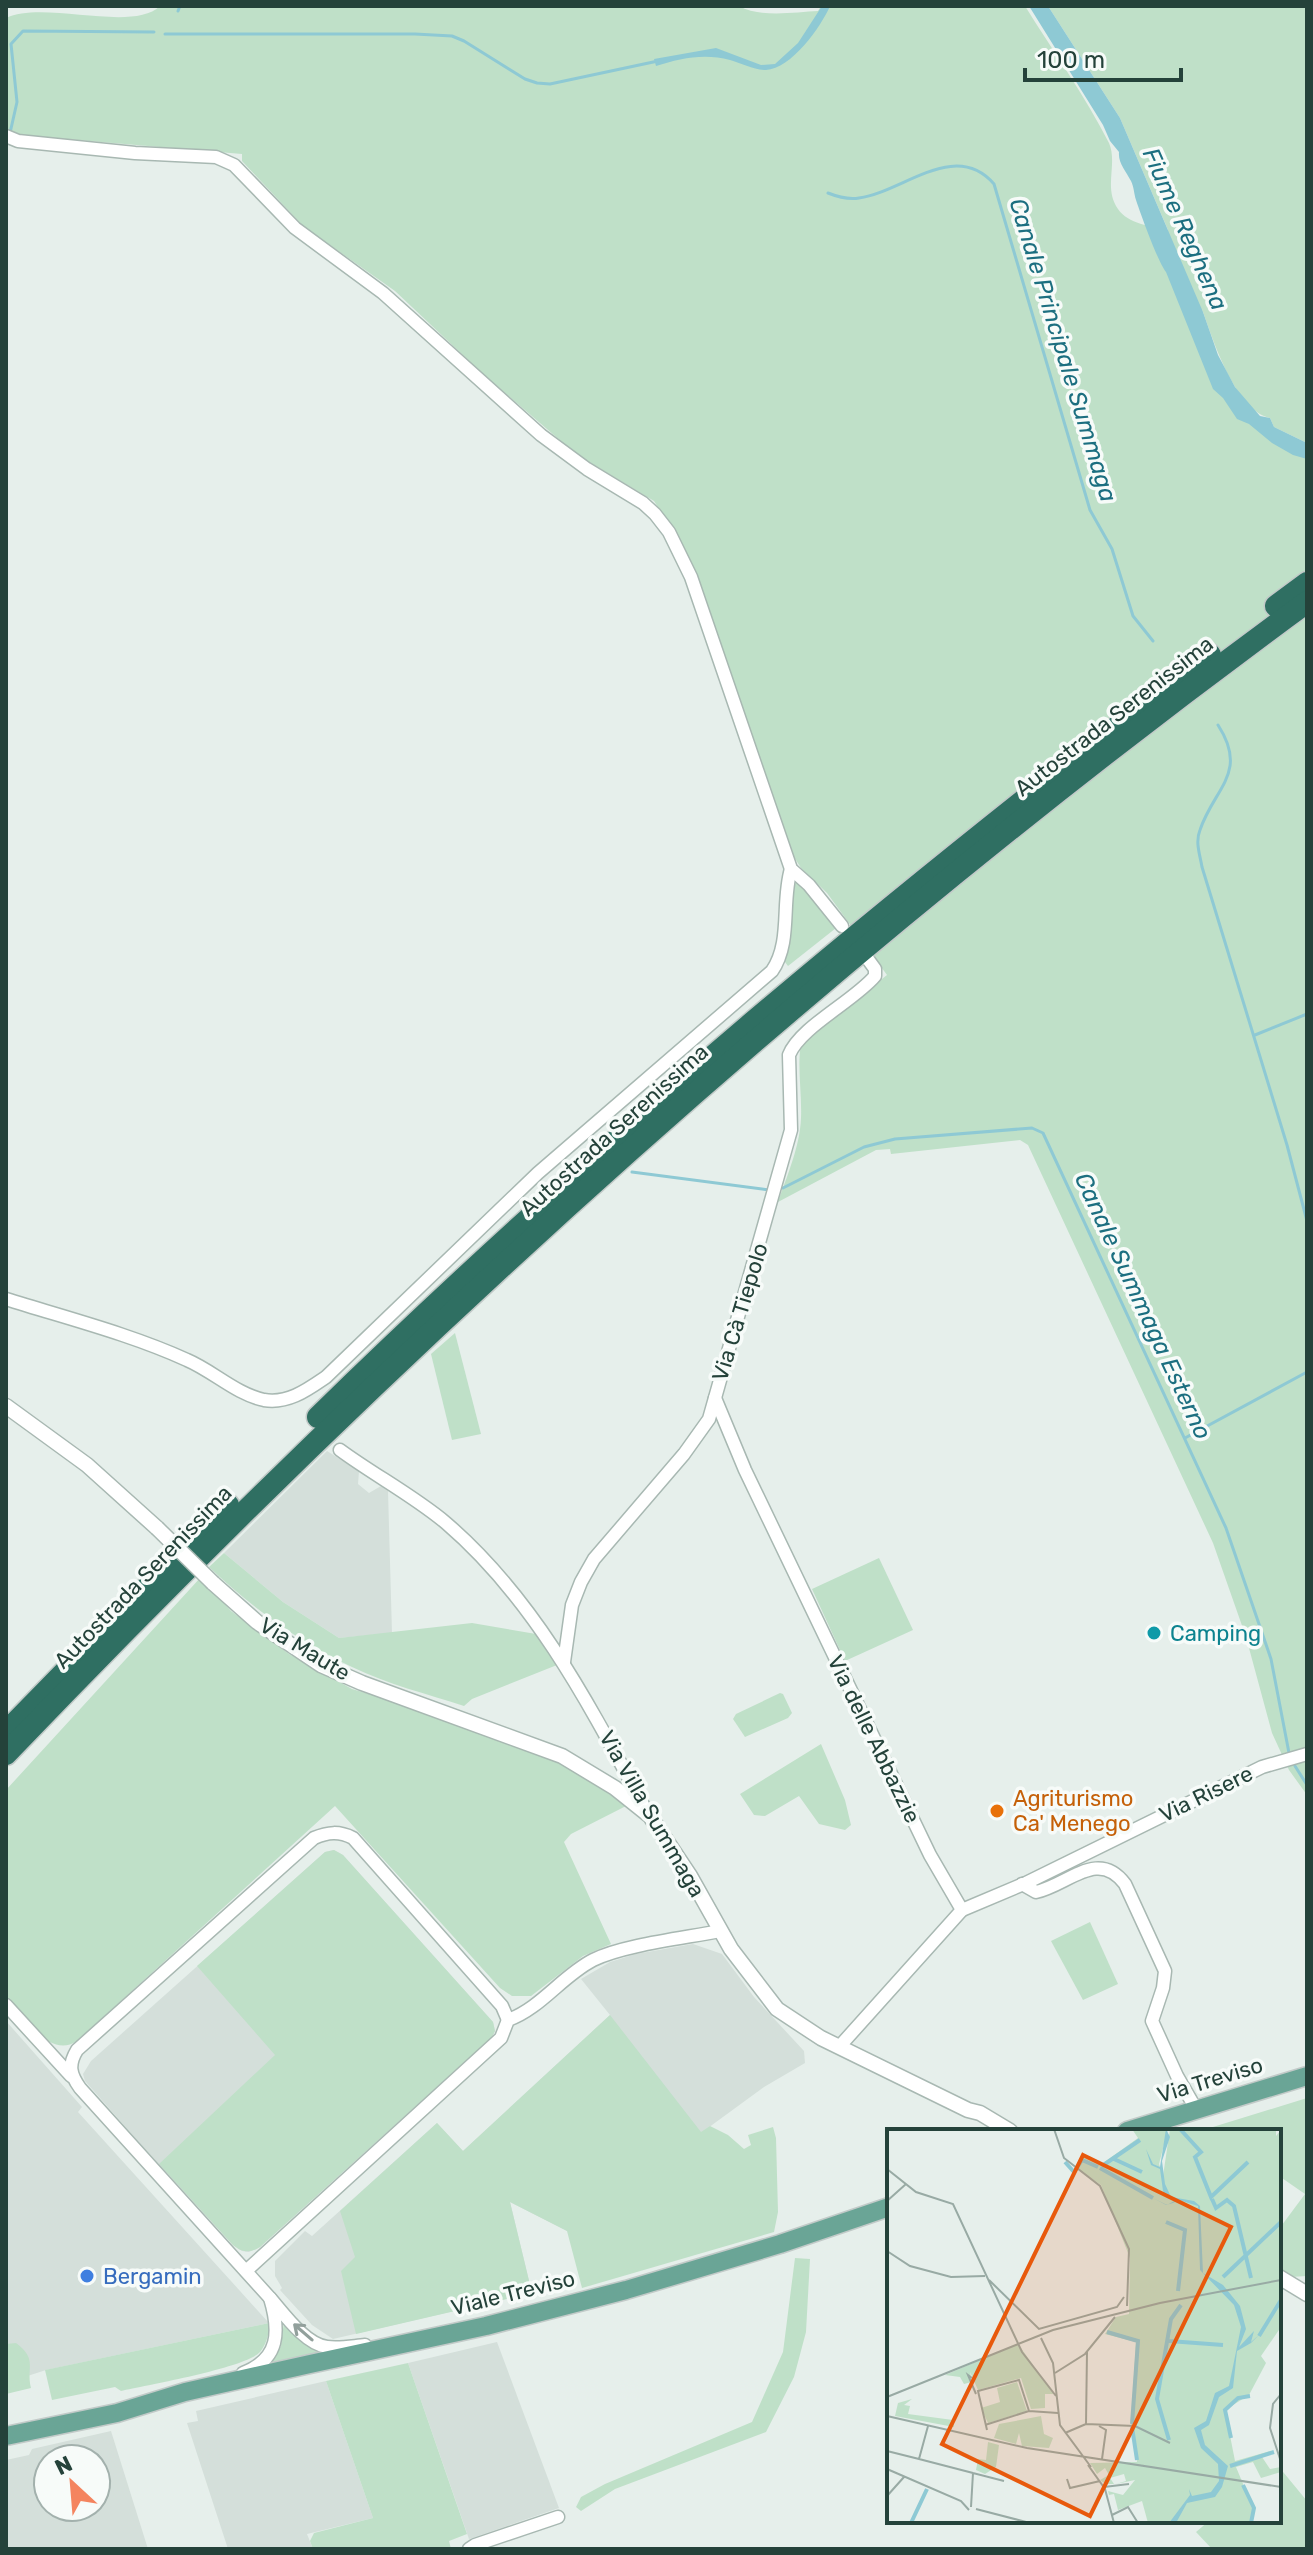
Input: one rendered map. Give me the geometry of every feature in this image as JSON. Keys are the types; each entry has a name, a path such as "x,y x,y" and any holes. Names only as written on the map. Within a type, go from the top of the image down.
{"highway":[{"name":"Autostrada Serenissima","path":"6,1732 171,1561 380,1356 617,1139 832,953 1016,805 1307,583"},
{"name":"Autostrada Serenissima","path":"6,1754 290,1465 403,1356 633,1146 870,943 1063,788 1307,602"}],"main road":[{"name":"Via Treviso","path":"1133,2129 1307,2079"},
{"name":"Via Treviso","path":"1162,2129 1307,2079"},
{"name":"Viale Treviso","path":"185,2392 486,2326 626,2290 887,2208"},
{"name":"Viale Treviso","path":"848,2222 887,2214"},
{"path":"6,2427 126,2400 185,2392"},
{"path":"6,2436 117,2413 185,2392"}],"street":[{"path":"10,138 135,153 216,157 234,165 295,228 383,293 541,435 655,514 669,532 691,577 791,869 809,885 842,926"},
{"path":"6,1299 158,1348 190,1361 262,1399 293,1398 307,1391 326,1377 538,1173 772,971 780,960 786,887 791,869"},
{"name":"Via Cà Tiepolo","path":"564,1662 572,1605 594,1559 709,1419 791,1130 789,1055 792,1047 805,1034 875,976 875,969 867,958"},
{"name":"Via delle Abbazzie","path":"715,1397 745,1470 923,1841 962,1910"},
{"name":"Via Maute","path":"6,1406 87,1465 257,1622 321,1665 552,1752 605,1781 650,1816"},
{"name":"Via Villa Summaga","path":"340,1450 446,1523 510,1591 564,1662 650,1816 690,1876 720,1931 744,1969 777,2009 839,2047 980,2113 1005,2129"},
{"name":"Via Risere","path":"962,1910 1262,1767 1307,1754"},
{"path":"605,1781 624,1768"},
{"path":"72,2078 71,2060 77,2050 314,1838 328,1832 353,1838 502,2006 508,2020 501,2038 246,2271"},
{"name":"Via Risere","path":"1022,1884 1036,1892 1090,1869 1111,1870 1119,1876 1165,1971 1152,2021 1196,2109"},
{"path":"839,2047 962,1910"},
{"path":"508,2020 523,2015 580,1969 600,1957 720,1931"},
{"path":"6,2005 270,2298 300,2330 320,2345 329,2348 375,2344 428,2332 486,2326"},
{"path":"968,2110 984,2129"},
{"path":"1148,2129 1171,2121 1175,2116"},
{"path":"1281,2278 1307,2294"},
{"path":"185,2392 248,2371 270,2354 277,2331 270,2298"},
{"path":"469,2549 558,2517"}],"shaded area":[{"path":"327,1451 359,1471 358,1484 369,1493 381,1486 388,1491 392,1633 339,1638 283,1602 224,1553"},
{"path":"334,1850 343,1855 493,2022 495,2031 260,2247 249,2252 242,2251 232,2244 136,2139 85,2081 83,2074 91,2061 325,1852"},
{"path":"693,1944 722,1954 754,1997 804,2051 805,2063 764,2087 567,2231 510,2202 532,2293 333,2339 312,2325 280,2290 282,2288 275,2276 275,2261 305,2231 312,2236 437,2123 463,2151 610,2015 581,1979 610,1962"},
{"name":"Bergamin","path":"6,2021 82,2107 78,2112 269,2323 46,2370 6,2383"},
{"path":"497,2342 559,2508 469,2539 408,2363"},
{"path":"326,2381 373,2518 307,2534 313,2549 228,2549 187,2423 198,2421 196,2411"},
{"path":"111,2431 148,2549 6,2549 6,2460 29,2455 32,2449 32,2523 112,2523 112,2443 58,2443"}],"green space":[{"path":"160,6 739,6 757,12 778,13 818,11 821,6 1025,6 1109,143 1112,193 1118,209 1134,221 1168,230 1120,118 1048,6 1307,6 1307,443 1274,427 1270,418 1246,402 1227,372 1202,309 1217,386 1307,451 1307,1795 1289,1770 1272,1733 1246,1637 1213,1543 1028,1145 1020,1140 891,1154 890,1149 876,1150 778,1202 800,1129 801,1043 887,975 827,893 794,857 677,537 654,501 576,454 483,374 395,291 303,226 242,161 242,154 6,132 6,18 42,12 129,17 147,14"},
{"path":"800,882 836,928 788,966 785,962 789,890 793,884"},
{"path":"455,1333 481,1434 452,1440 431,1354"},
{"path":"224,1553 283,1602 339,1638 472,1623 536,1634 557,1665 472,1699 464,1706 393,1684 332,1657 259,1610 209,1567"},
{"path":"879,1558 913,1630 845,1661 812,1589"},
{"path":"201,1577 231,1611 289,1654 352,1689 541,1753 588,1777 626,1806 571,1834 564,1842 611,1944 583,1956 531,1996 512,1996 500,1988 335,1806 77,2041 56,2045 37,2033 6,1996 6,1790"},
{"path":"780,1693 792,1713 788,1718 745,1737 733,1719 736,1714"},
{"path":"821,1744 845,1800 851,1825 845,1830 819,1824 799,1796 765,1816 754,1815 740,1794"},
{"path":"334,1850 343,1855 493,2022 495,2031 260,2247 245,2251 232,2244 159,2164 275,2055 197,1966 325,1852"},
{"path":"1090,1922 1118,1984 1083,2000 1051,1941"},
{"path":"610,2015 701,2132 710,2126 728,2135 744,2149 751,2145 748,2135 773,2127 778,2212 774,2232 582,2288 567,2231 510,2202 532,2293 356,2334 341,2271 355,2257 340,2211 437,2123 463,2151"},
{"path":"1307,2098 1307,2276 1290,2277 1281,2272 1281,2226 1305,2194 1281,2177 1281,2129 1206,2129"},
{"path":"795,2258 810,2259 806,2332 794,2377 766,2432 615,2489 581,2511 576,2507 581,2497 605,2484 752,2422 783,2352"},
{"path":"284,2321 301,2340 320,2354 269,2365 281,2346"},
{"path":"269,2323 267,2338 260,2352 236,2364 121,2391 115,2387 52,2400 45,2370"},
{"path":"16,2343 29,2359 31,2388 6,2394 6,2344"},
{"path":"408,2363 467,2534 449,2541 451,2549 313,2549 310,2541 314,2533 373,2518 326,2381"},
{"path":"1281,2469 1307,2501 1307,2549 1212,2549 1196,2532 1207,2523 1281,2523"}],"water":[{"path":"822,6 830,6 820,25 795,55 776,68 761,70 721,58 702,57 656,66 654,59 716,48 761,65 775,64 798,43"},
{"path":"1029,6 1048,6 1120,118 1203,312 1218,355 1235,387 1260,416 1270,418 1274,427 1307,443 1307,459 1272,443 1249,424 1237,419 1213,389 1150,238 1119,152"}],"waterway":[{"path":"178,11 180,6"},
{"path":"10,133 17,102 11,44 23,31 154,32"},
{"path":"165,34 452,36 525,79 550,84 658,61"},
{"name":"Canale Principale Summaga","path":"828,193 843,198 859,198 928,172 963,166 979,171 994,184 1090,510 1112,549 1133,616 1153,641"},
{"name":"Canale Principale Summaga","path":"1218,725 1227,742 1230,768 1200,830 1199,853 1307,1221"},
{"path":"1255,1035 1307,1014"},
{"name":"Canale Summaga Esterno","path":"783,1188 864,1147 895,1139 1032,1128 1043,1133 1226,1528 1271,1659 1289,1753"},
{"name":"Canale Summaga Esterno","path":"632,1172 769,1190"},
{"path":"1185,1438 1307,1372"},
{"name":"Canale Summaga Esterno","path":"1295,1766 1307,1785"}],"place":[{"name":"Camping","path":"1154,1633"},
{"name":"Agriturismo Ca' Menego","path":"997,1811"},
{"name":"Bergamin","path":"87,2276"}],"water label":[{"name":"Fiume Reghena","path":"1185,229"}]}
